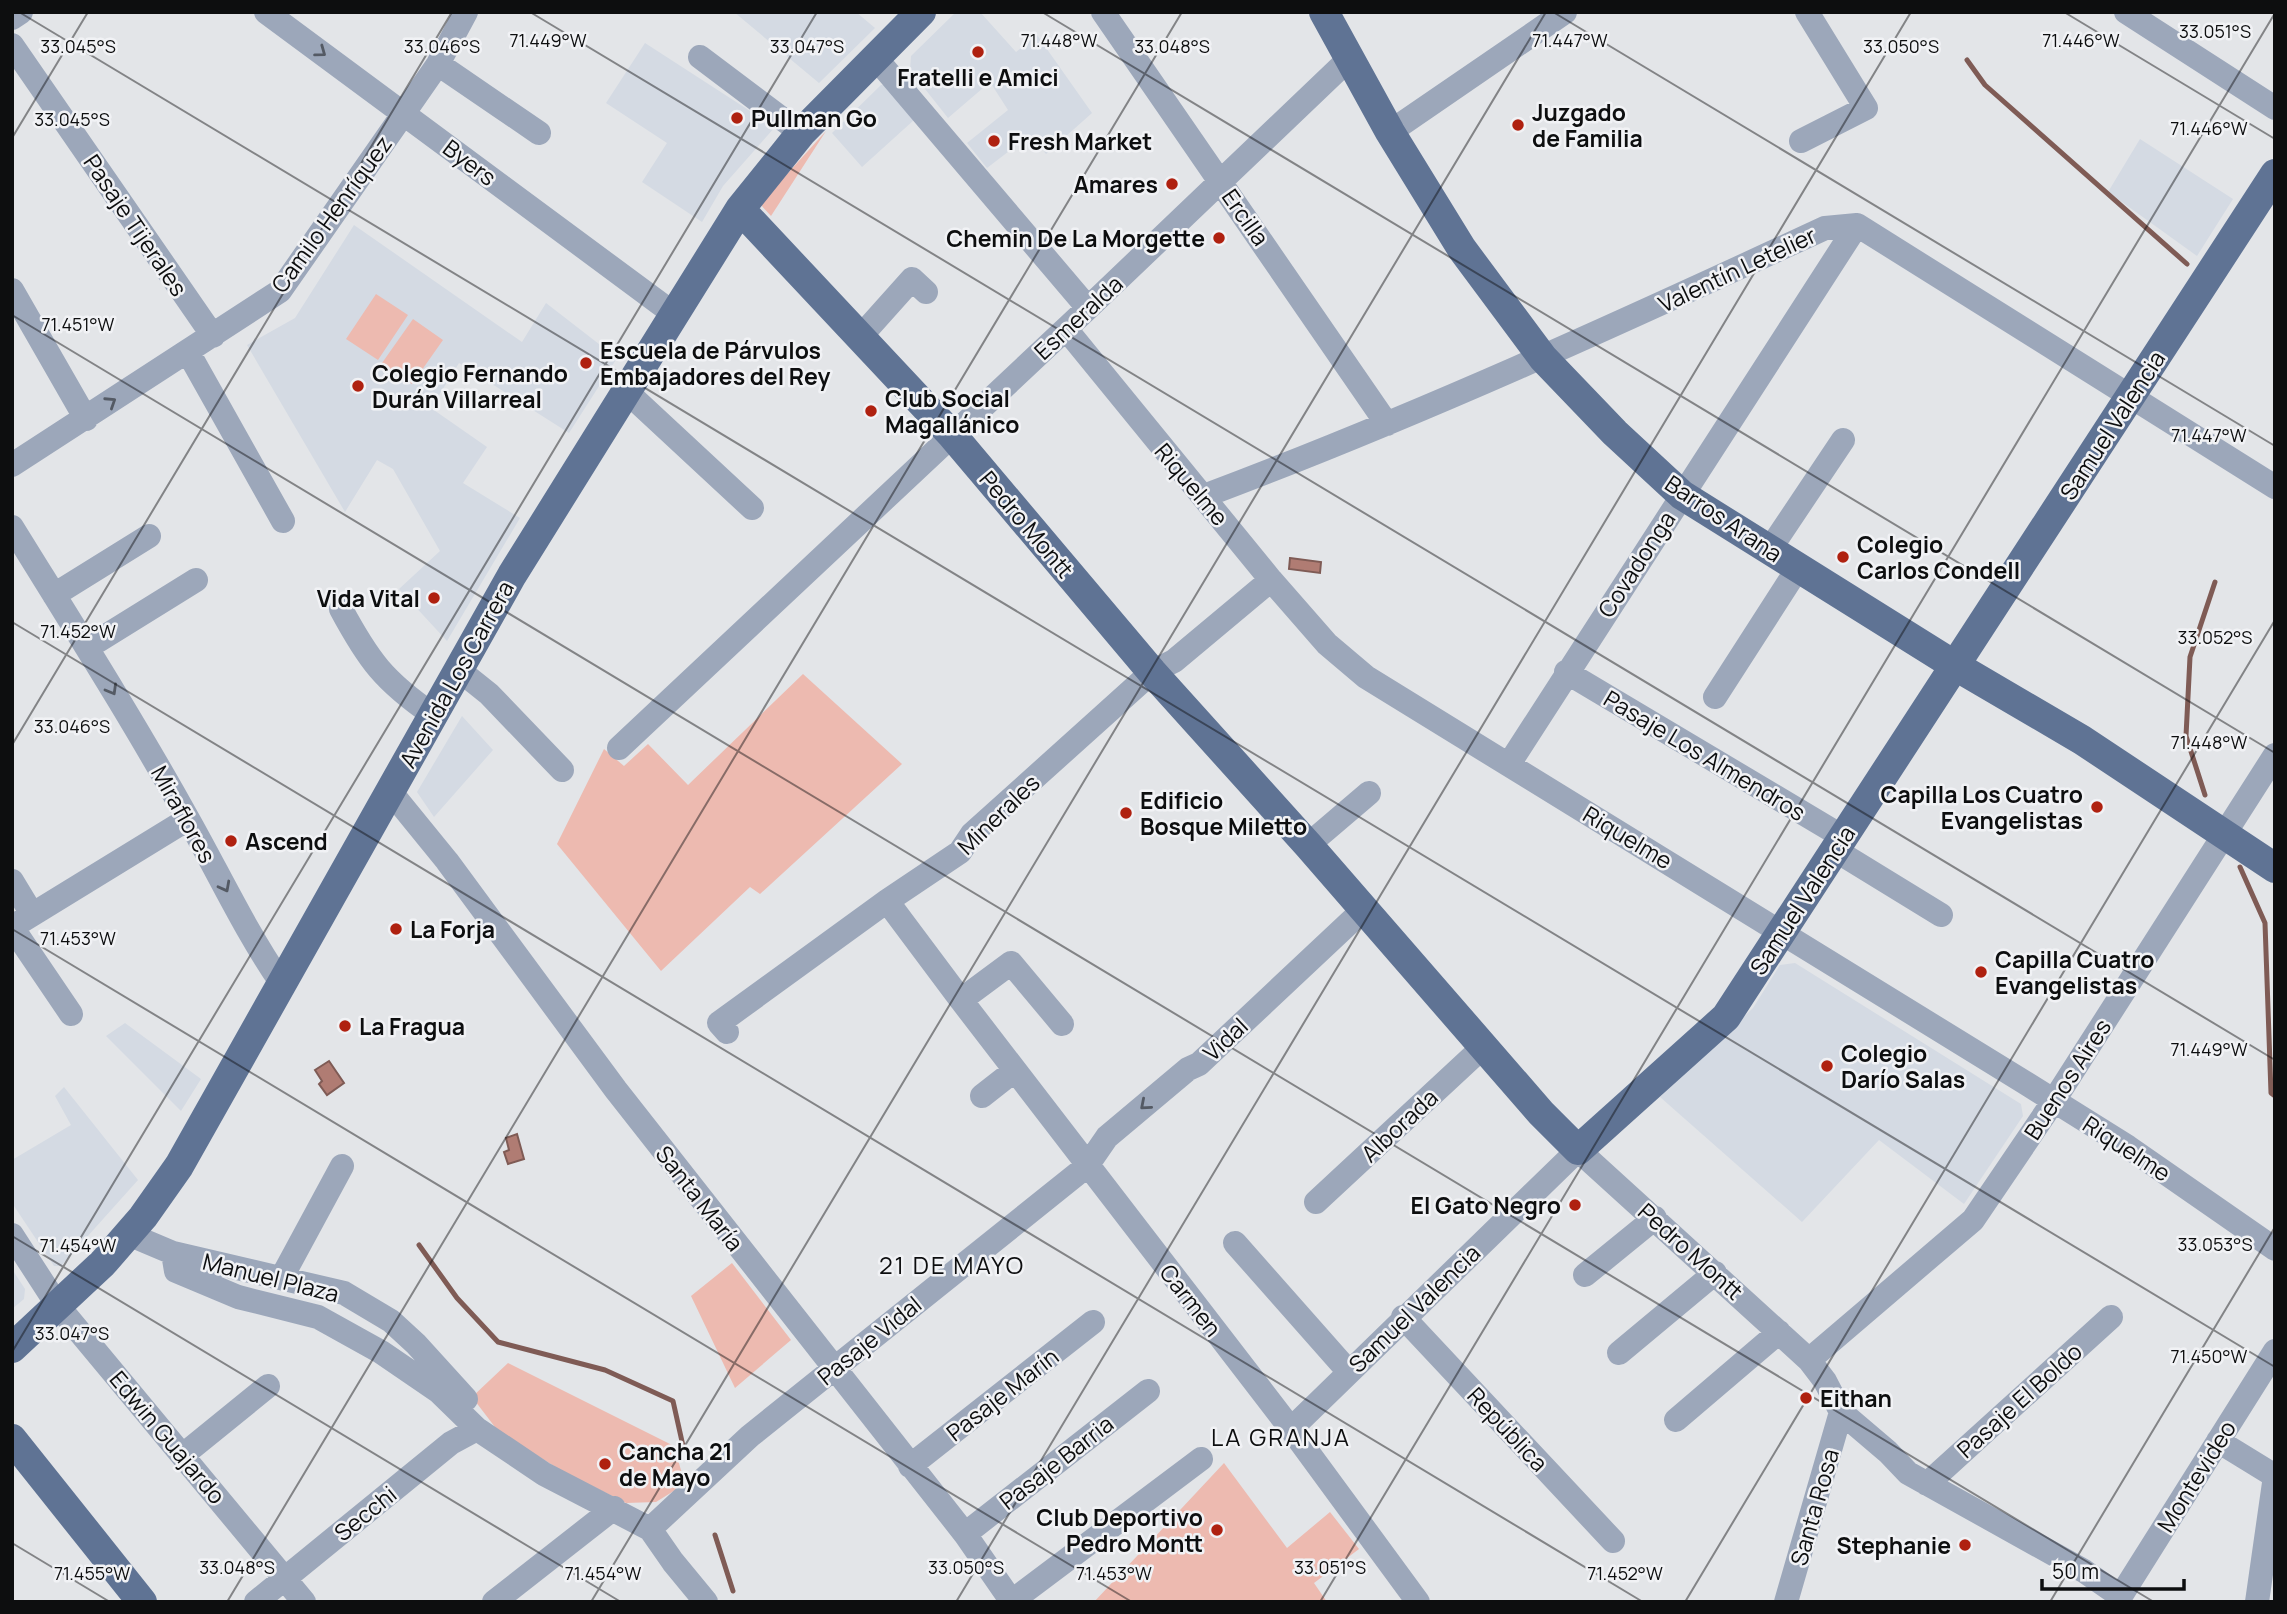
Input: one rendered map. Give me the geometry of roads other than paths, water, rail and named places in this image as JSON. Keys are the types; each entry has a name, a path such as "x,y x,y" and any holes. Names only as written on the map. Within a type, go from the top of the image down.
{"main road":[{"name":"Avenida Los Carrera","path":"12,1348 58,1306 128,1234 179,1166 281,981 516,569 740,209 801,133 921,12"},
{"name":"Barros Arana","path":"1324,12 1390,132 1462,249 1543,358 1615,433 1682,495 1954,665 2082,740 2275,868"},
{"name":"Samuel Valencia","path":"1578,1150 1726,1017 2275,174"},
{"name":"Pedro Montt","path":"740,209 862,336 951,435 1152,672 1308,845 1483,1047 1578,1150"},
{"path":"12,1439 142,1602"}],"street":[{"path":"12,18 21,12"},
{"name":"Byers","path":"266,12 674,313"},
{"name":"Camilo Henríquez","path":"12,465 280,291 438,64 466,12"},
{"name":"Ercilla","path":"1103,12 1387,424"},
{"path":"1801,141 1866,108 1807,12"},
{"path":"2126,12 2275,108"},
{"path":"1390,132 1561,13"},
{"name":"Pasaje Tijerales","path":"12,45 212,336"},
{"path":"700,57 801,133"},
{"path":"874,57 1088,308"},
{"name":"Esmeralda","path":"619,748 1066,329 1351,57"},
{"path":"438,64 539,133"},
{"path":"1857,225 2275,487"},
{"name":"Valentín Letelier","path":"1203,496 1387,424 1543,358 1825,228 1857,225"},
{"name":"Covadonga","path":"1509,764 1857,225"},
{"path":"862,336 912,279 926,292"},
{"path":"12,290 86,419"},
{"name":"Riquelme","path":"1066,329 1270,580 1327,645 1366,677 1782,931 2138,1154 2275,1249"},
{"path":"188,352 283,521"},
{"path":"627,392 752,508"},
{"path":"1769,548 1843,439"},
{"name":"Miraflores","path":"12,527 88,647 188,819 252,939 281,981"},
{"path":"54,595 149,536"},
{"path":"1715,697 1798,568"},
{"path":"88,647 196,580"},
{"name":"Minerales","path":"727,1032 719,1023 887,901 960,852 972,834 1152,672 1174,662 1270,580"},
{"path":"341,609 373,665 406,696 433,715"},
{"path":"459,670 489,694 562,770"},
{"name":"Pasaje Los Almendros","path":"1566,672 1839,844 1941,915"},
{"name":"Buenos Aires","path":"1809,1360 1973,1220 2053,1102 2275,755"},
{"name":"Santa María","path":"390,790 447,861 573,1034 965,1534 1012,1601"},
{"path":"1308,845 1369,793"},
{"path":"19,923 188,819"},
{"path":"12,881 19,923 71,1014"},
{"name":"Carmen","path":"887,901 1014,1071 1291,1429 1418,1602"},
{"name":"Vidal","path":"1087,1166 1107,1137 1188,1069 1199,1064 1363,910"},
{"path":"961,1000 1011,964 1062,1024"},
{"name":"Alborada","path":"1316,1202 1483,1047"},
{"path":"982,1096 1014,1071"},
{"name":"Pedro Montt","path":"1578,1150 1809,1360 1825,1381 1841,1412 1908,1473 2084,1571 2119,1599"},
{"name":"Samuel Valencia","path":"1291,1429 1403,1317 1578,1150"},
{"path":"282,1277 342,1166"},
{"name":"Pasaje Vidal","path":"650,1529 750,1436 1087,1166"},
{"path":"1585,1275 1655,1218"},
{"name":"Manuel Plaza","path":"128,1234 173,1253 344,1293 391,1321 416,1344 467,1401 477,1429"},
{"name":"Edwin Guajardo","path":"12,1235 58,1306 304,1602"},
{"path":"1235,1243 1349,1372"},
{"name":"Manuel Plaza","path":"173,1253 176,1271 238,1297 318,1317 381,1352 438,1391 477,1429 544,1474 650,1529 681,1573 706,1602"},
{"path":"1619,1353 1715,1273"},
{"name":"República","path":"1403,1317 1613,1541"},
{"name":"Pasaje El Boldo","path":"1927,1483 2111,1317"},
{"name":"Pasaje Marín","path":"910,1466 1093,1322"},
{"path":"1676,1420 1779,1332"},
{"name":"Montevideo","path":"2119,1599 2275,1351"},
{"path":"183,1455 268,1386"},
{"name":"Pasaje Barria","path":"965,1534 1148,1391"},
{"name":"Santa Rosa","path":"1786,1602 1841,1412"},
{"name":"Secchi","path":"256,1602 451,1443 477,1429"},
{"path":"2218,1441 2275,1476 2257,1602"},
{"path":"1012,1601 1201,1459"},
{"path":"494,1602 614,1508"}],"waterway":[{"path":"1967,60 1985,85 2187,264"},
{"path":"2205,795 2186,736 2190,657 2215,582"},
{"path":"2240,867 2265,923 2271,1093 2275,1096"},
{"path":"419,1245 457,1298 498,1342 605,1370 673,1401 683,1446"},
{"path":"715,1535 733,1591"}],"place":[{"name":"Fratelli e Amici","path":"978,52"},
{"name":"Pullman Go","path":"737,118"},
{"name":"Juzgado de Familia","path":"1518,125"},
{"name":"Fresh Market","path":"994,141"},
{"name":"Amares","path":"1172,184"},
{"name":"Chemin De La Morgette","path":"1219,238"},
{"name":"Escuela de Párvulos Embajadores del Rey","path":"586,363"},
{"name":"Colegio Fernando Durán Villarreal","path":"358,386"},
{"name":"Club Social Magallánico","path":"871,411"},
{"name":"Colegio Carlos Condell","path":"1843,557"},
{"name":"Vida Vital","path":"434,598"},
{"name":"Capilla Los Cuatro Evangelistas","path":"2097,807"},
{"name":"Edificio Bosque Miletto","path":"1126,813"},
{"name":"Ascend","path":"231,841"},
{"name":"La Forja","path":"396,929"},
{"name":"Capilla Cuatro Evangelistas","path":"1981,972"},
{"name":"La Fragua","path":"345,1026"},
{"name":"Colegio Darío Salas","path":"1827,1066"},
{"name":"El Gato Negro","path":"1575,1205"},
{"name":"Eithan","path":"1806,1398"},
{"name":"Cancha 21 de Mayo","path":"605,1464"},
{"name":"Club Deportivo Pedro Montt","path":"1217,1530"},
{"name":"Stephanie","path":"1965,1545"}],"district":[{"name":"21 DE MAYO","path":"952,1264"},
{"name":"LA GRANJA","path":"1281,1436"}]}
